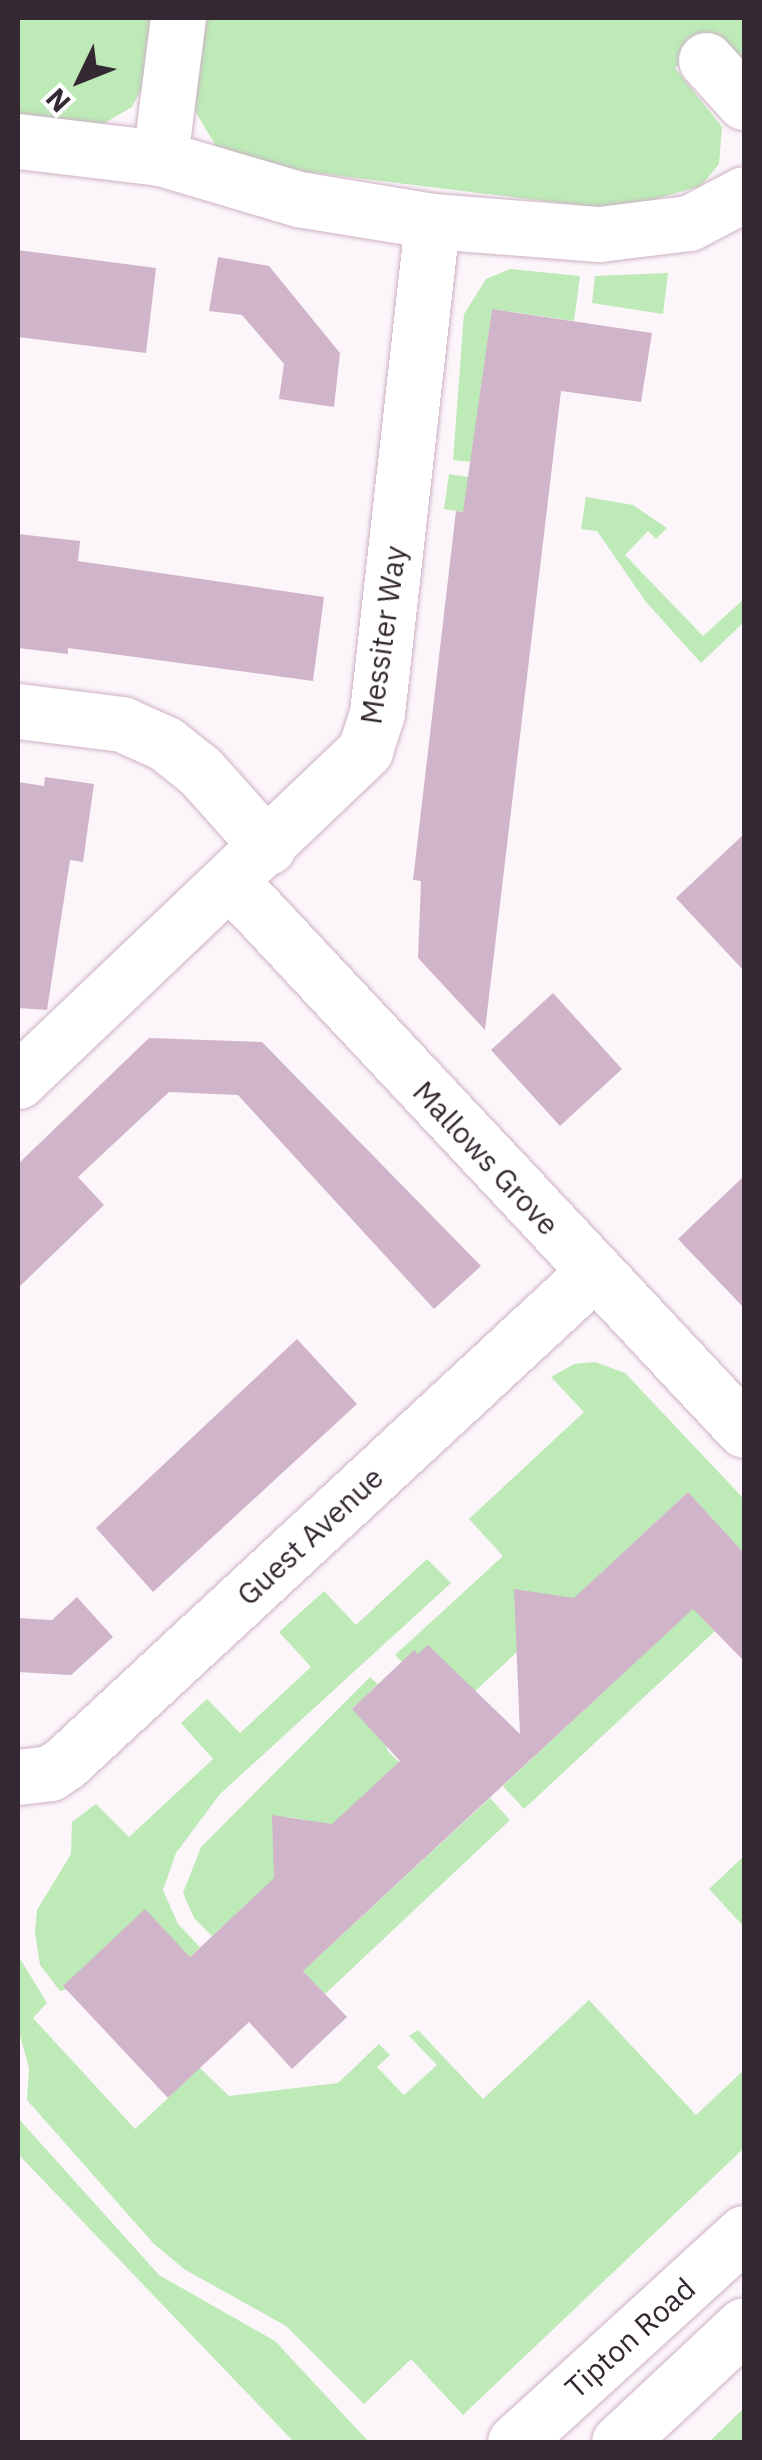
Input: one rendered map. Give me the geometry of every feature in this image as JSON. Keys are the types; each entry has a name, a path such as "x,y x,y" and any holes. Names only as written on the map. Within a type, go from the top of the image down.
{"street":[{"path":"160,158 178,18"},
{"path":"706,60 744,102"},
{"path":"18,141 160,158 298,198 432,221 599,234 689,223 744,194"},
{"name":"Messiter Way","path":"18,1081 346,774 365,750 377,713 432,221"},
{"name":"Mallows Grove","path":"18,712 122,724 166,744 200,771 250,865 592,1274 739,1413"},
{"name":"Guest Avenue","path":"18,1776 50,1773 65,1764 592,1274"},
{"name":"Tipton Road","path":"515,2442 744,2234"},
{"path":"581,2383 624,2438 744,2325"}],"green space":[{"path":"18,18 152,18 142,88 132,107 101,125 18,116"},
{"path":"203,18 744,18 744,70 712,34 675,68 722,127 719,164 701,186 634,205 594,207 283,169 219,151 192,106"},
{"path":"510,269 580,276 574,321 492,309 471,462 453,460 464,314 486,279"},
{"path":"668,273 663,314 592,303 595,276"},
{"path":"449,474 526,486 521,521 444,509"},
{"path":"586,497 633,505 667,528 656,539 648,531 625,555 703,636 744,599 744,622 701,663 646,602 597,531 581,529"},
{"path":"595,1362 625,1373 744,1499 744,1553 688,1492 473,1693 418,1654 402,1662 395,1655 503,1556 469,1519 584,1412 551,1377 574,1364"},
{"path":"427,1559 451,1583 220,1794 176,1853 163,1890 178,1924 200,1947 190,1957 60,1991 40,1965 35,1931 37,1910 71,1854 72,1822 96,1804 129,1837 213,1759 181,1723 207,1699 240,1733 311,1667 279,1632 324,1591 356,1625"},
{"path":"693,1608 715,1631 524,1809 503,1786"},
{"path":"370,1677 378,1684 352,1709 385,1726 387,1750 399,1762 320,1836 306,1820 289,1817 273,1832 288,1866 212,1936 194,1918 183,1893 201,1847"},
{"path":"490,1798 510,1820 325,1994 303,1971"},
{"path":"744,1856 744,1927 709,1889"},
{"path":"18,1928 19,1957 47,2003 33,2018 135,2129 200,2068 229,2096 338,2083 379,2044 390,2055 377,2067 404,2095 437,2065 409,2036 418,2030 483,2099 589,2000 696,2115 744,2070 744,2148 463,2415 411,2359 364,2404 286,2326 184,2269 153,2243 27,2100 29,2068 18,2028"},
{"path":"18,2118 159,2275 275,2341 369,2442 294,2442 18,2154"},
{"path":"744,2408 744,2442 709,2442"}],"building":[{"path":"18,250 156,268 146,353 18,337"},
{"path":"218,257 269,266 340,353 334,407 279,399 284,364 242,315 209,311"},
{"path":"492,309 652,333 641,402 561,391 485,1030 418,958 421,881 413,880 456,511 463,512"},
{"path":"18,534 80,541 78,561 324,597 313,681 68,648 68,654 18,648"},
{"path":"45,777 94,784 83,862 70,860 47,1010 18,1008 18,782 44,786"},
{"path":"744,834 744,971 676,898"},
{"path":"553,993 622,1069 560,1126 491,1050"},
{"path":"149,1038 262,1042 481,1266 434,1309 238,1095 169,1092 78,1177 104,1205 18,1288 18,1164"},
{"path":"744,1176 744,1308 678,1239"},
{"path":"297,1339 357,1404 153,1592 96,1528"},
{"path":"688,1492 744,1553 744,1661 693,1609 303,1971 347,2017 292,2069 249,2022 168,2098 63,1986 145,1909 190,1957 274,1878 272,1815 332,1824 400,1761 352,1709 414,1650 418,1654 428,1645 520,1734 514,1589 574,1598"},
{"path":"77,1597 113,1637 71,1675 18,1672 18,1618 52,1620"}]}
